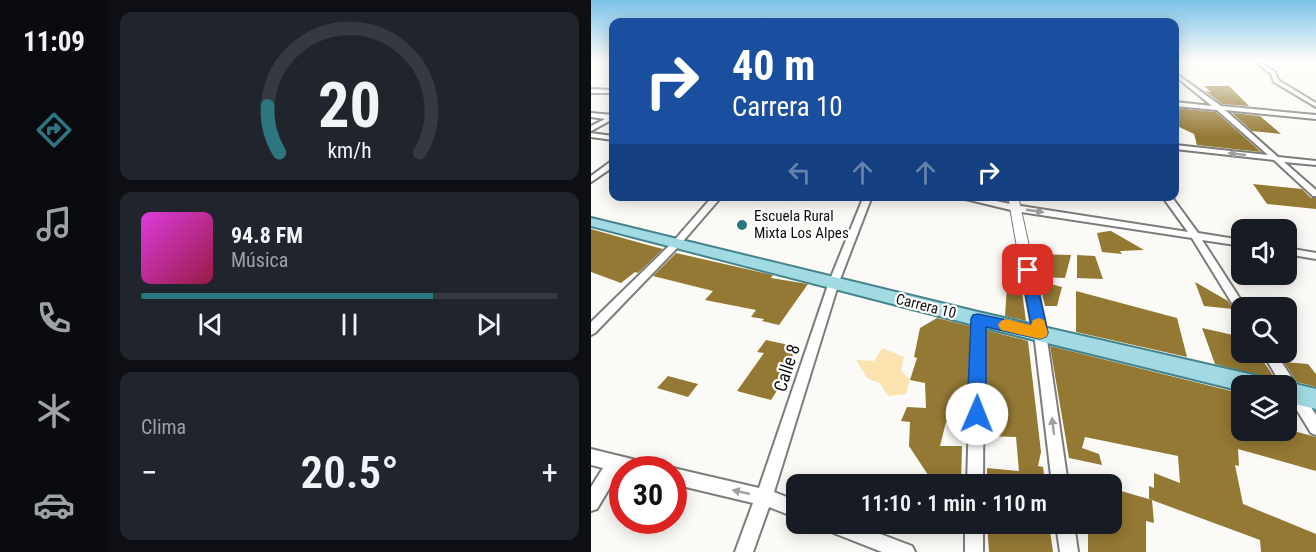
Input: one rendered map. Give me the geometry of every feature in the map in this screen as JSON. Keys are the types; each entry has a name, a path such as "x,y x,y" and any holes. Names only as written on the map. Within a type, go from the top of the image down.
{"main road":[{"name":"Carrera 10","path":"591,222 675,245 1231,379"},
{"path":"1297,394 1316,399"}],"street":[{"path":"1179,86 1192,86 1316,194"},
{"path":"1284,86 1316,105"},
{"path":"591,91 609,92"},
{"path":"1179,104 1316,117"},
{"path":"591,115 609,117"},
{"path":"591,129 609,119"},
{"path":"591,135 609,137"},
{"path":"1179,147 1316,163"},
{"path":"591,180 609,167"},
{"path":"591,330 675,245 714,201"},
{"name":"Calle 8","path":"744,552 834,282 866,201"},
{"path":"1170,201 1194,234 1234,297"},
{"path":"1059,474 1040,333 1014,202 1231,241"},
{"path":"1297,253 1316,256"},
{"path":"975,474 978,319"},
{"path":"1297,401 1316,428"},
{"path":"591,457 609,462"},
{"path":"591,503 609,473"},
{"path":"687,479 764,497 786,506"},
{"path":"858,534 906,552"},
{"path":"974,534 974,552"},
{"path":"1066,534 1069,552"}],"shaded area":[{"path":"882,348 904,357 901,370 910,380 906,394 888,396 880,383 868,379 856,360 874,361"}],"building":[{"path":"1204,86 1229,86 1249,106 1222,104 1205,91 1211,92"},
{"path":"1179,108 1216,112 1261,152 1197,145 1194,134 1179,127"},
{"path":"1232,113 1260,116 1281,134 1252,131"},
{"path":"1253,184 1302,189 1311,198 1316,198 1316,209 1267,204"},
{"path":"591,229 663,249 638,273 635,272 621,283 591,272"},
{"path":"1111,231 1144,250 1120,251 1122,254 1102,252 1097,233"},
{"path":"676,253 773,275 771,278 808,284 779,325 751,317 756,310 705,300 713,291 653,276"},
{"path":"1034,254 1071,255 1065,278 1038,277"},
{"path":"1077,255 1095,256 1103,279 1077,278"},
{"path":"1039,281 1062,287 1057,306 1045,306"},
{"path":"1195,282 1228,301 1231,309 1204,306"},
{"path":"1021,285 1026,321 1005,316 1007,286"},
{"path":"1076,291 1177,318 1187,357 1076,332"},
{"path":"937,318 970,326 968,387 964,386 965,411 959,423 946,422 940,446 962,446 961,474 927,474 909,446 910,422 901,421 907,407 926,408 925,383 910,380 917,358 914,357 920,328"},
{"path":"1202,328 1231,335 1231,363 1264,363 1273,375 1257,375 1215,364"},
{"path":"986,330 1028,341 1041,452 1038,466 1043,467 1044,474 987,474 987,468 1019,471 1016,437 986,436"},
{"path":"766,340 798,347 787,365 792,367 771,400 737,391 764,353 757,352"},
{"path":"1050,346 1231,391 1231,441 1297,441 1297,432 1316,437 1316,471 1238,449 1239,466 1235,465 1243,504 1316,534 1316,552 1261,552 1260,540 1149,499 1149,486 1154,488 1154,473 1180,483 1178,456 1085,437 1082,448 1099,454 1102,465 1069,458"},
{"path":"1285,363 1308,364 1316,374 1316,387 1297,382 1297,375 1292,375"},
{"path":"668,376 698,384 688,397 657,388"},
{"path":"1122,491 1152,500 1154,523 1146,521 1146,552 1088,552 1088,534 1122,534"},
{"path":"988,534 1050,534 1053,552 989,552"}],"slow traffic":[{"path":"1006,325 1040,333 1039,324"}],"place":[{"name":"Escuela Rural Mixta Los Alpes","path":"742,225"}],"route":[{"path":"977,414 978,319 1040,333 1028,270"}]}
